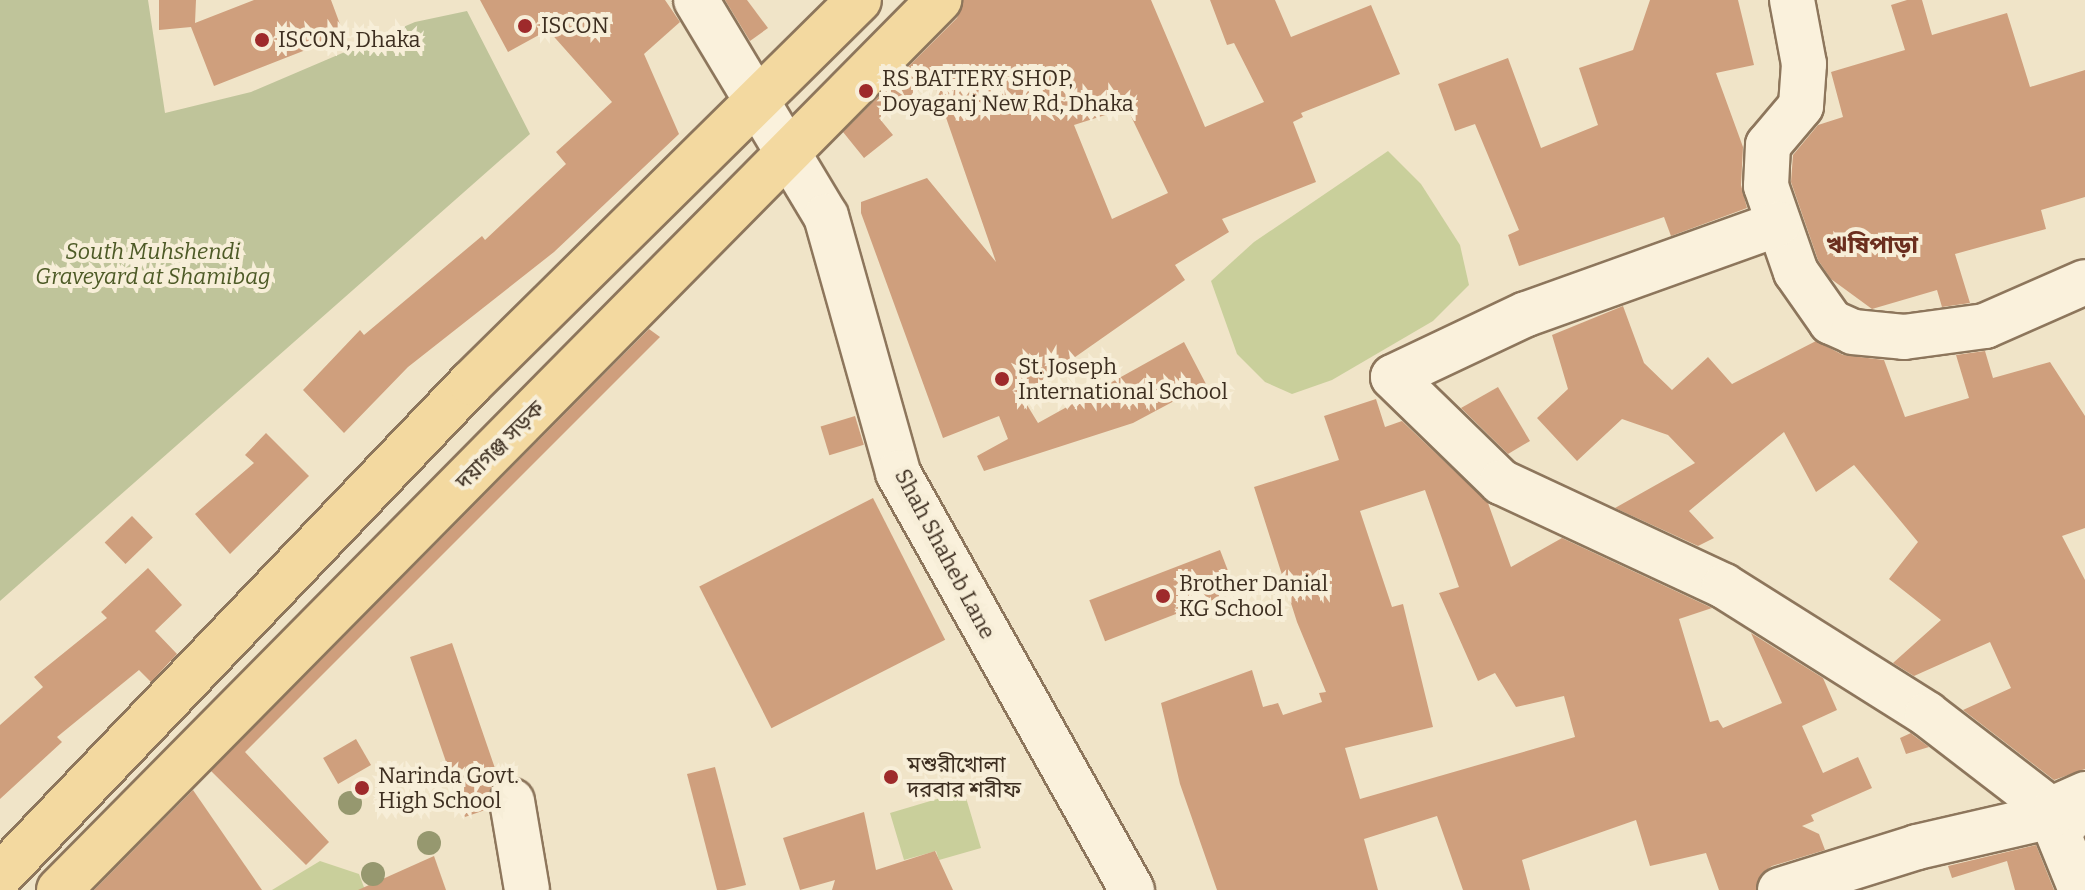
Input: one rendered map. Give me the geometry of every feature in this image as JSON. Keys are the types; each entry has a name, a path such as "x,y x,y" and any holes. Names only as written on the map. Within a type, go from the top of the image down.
{"main road":[{"path":"0,876 471,383 756,106 859,0"},
{"name":"দয়াগঞ্জ সড়ক","path":"59,890 939,0"}],"street":[{"name":"Shah Shaheb Lane","path":"696,0 756,106 826,216 898,473 1132,890"},
{"path":"1792,0 1804,64 1801,106 1765,152 1766,186 1796,272 1831,322 1853,332 1904,337 1985,326 2085,282"},
{"path":"1778,224 1526,314 1393,377 1501,482 1724,586 1927,714 2068,811 2081,890"},
{"path":"512,801 527,890"},
{"path":"1780,890 1917,847 2068,811"}],"green space":[{"name":"South Muhshendi Graveyard at Shamibag","path":"0,0 148,0 165,113 251,92 415,22 467,11 530,134 0,601"},
{"path":"1388,151 1421,184 1460,245 1469,285 1433,321 1332,380 1292,394 1265,382 1237,354 1211,281 1254,242"},
{"path":"964,791 981,848 939,860 936,851 904,860 890,813"},
{"path":"320,861 359,874 365,890 272,890"}],"building":[{"path":"159,0 196,0 195,23 254,0 331,0 344,35 214,86 191,27 159,30"},
{"path":"480,0 665,0 680,22 644,54 679,134 554,252 408,367 344,433 303,390 360,330 364,335 482,236 485,240 566,164 556,152 612,102 548,30 508,52"},
{"path":"725,0 747,0 768,28 750,41"},
{"path":"963,0 1151,0 1205,127 1264,102 1234,43 1227,45 1210,0 1275,0 1291,37 1371,5 1400,74 1301,113 1303,117 1293,122 1316,182 1222,219 1229,232 1175,265 1185,280 1021,395 1038,423 1184,342 1206,384 1133,423 984,471 977,456 1008,439 999,416 943,438 861,213 861,202 927,178 996,262 933,80 879,118 893,135 864,158 843,132 957,18","holes":["1127,108 1168,193 1112,219 1074,125"]},
{"path":"1650,0 1738,0 1754,65 1716,73 1743,147 1741,185 1747,208 1671,236 1664,217 1519,266 1508,235 1519,230 1475,124 1455,131 1438,84 1508,58 1541,148 1598,125 1579,68 1633,50"},
{"path":"1922,0 1932,35 2007,13 2030,87 2085,70 2085,197 2041,210 2046,229 1955,254 1970,303 1942,307 1937,290 1872,309 1831,279 1818,260 1791,182 1793,155 1818,125 1843,117 1831,72 1905,50 1891,5"},
{"path":"1623,306 1644,363 1672,390 1708,357 1732,384 1816,341 1843,355 1884,360 1905,417 1969,398 1956,355 1985,351 1993,378 2050,362 2085,416 2085,528 2062,536 2085,580 2085,769 2054,780 1963,710 2011,688 1990,642 1914,676 1893,663 1941,620 1889,579 1918,542 1854,465 1816,492 1784,432 1689,511 1714,538 1698,546 1615,508 1695,463 1668,435 1622,419 1577,461 1537,418 1568,389 1552,335"},
{"path":"649,329 660,337 245,752 329,842 306,865 211,771"},
{"path":"1498,387 1530,441 1508,454 1461,408"},
{"path":"1376,399 1385,427 1402,421 1488,503 1511,567 1562,538 1712,608 1679,619 1710,722 1718,720 1723,728 1782,703 1751,633 1823,678 1837,710 1802,726 1823,773 1858,757 1872,788 1811,815 1814,821 1802,826 1819,834 1825,850 1772,866 1761,874 1756,890 1719,890 1706,853 1650,866 1636,820 1522,860 1530,890 1463,890 1437,816 1364,839 1378,890 1217,890 1180,784 1161,703 1252,670 1263,707 1278,703 1283,715 1322,702 1319,693 1326,692 1297,622 1254,487 1339,460 1324,416","holes":["1425,490 1459,587 1439,593 1478,681 1495,673 1516,707 1564,696 1575,737 1360,799 1345,748 1433,727 1403,604 1392,607 1360,511"]},
{"path":"855,416 864,445 829,455 821,427"},
{"path":"266,433 309,476 230,554 195,514 254,463 245,455"},
{"path":"873,498 945,640 771,728 699,587"},
{"path":"132,516 153,538 126,564 105,542"},
{"name":"Brother Danial KG School","path":"1220,550 1236,591 1105,641 1089,600"},
{"path":"148,568 182,605 155,631 177,654 151,682 139,670 57,737 62,742 0,799 0,725 43,687 34,677 107,618 101,612"},
{"path":"452,643 499,780 489,792 488,809 465,817 410,657"},
{"path":"1911,733 1929,747 1906,754 1900,738"},
{"path":"356,739 371,765 338,784 323,758"},
{"path":"715,767 746,885 725,890 717,890 687,774"},
{"path":"193,790 262,890 94,890"},
{"path":"864,812 876,870 935,851 953,890 832,890 835,880 800,890 783,838"},
{"path":"2036,845 2054,890 2015,890 2007,861 1952,878 1948,866"},
{"path":"434,856 446,890 358,890"}],"place":[{"name":"ISCON","path":"525,26"},
{"name":"ISCON, Dhaka","path":"262,40"},
{"name":"RS BATTERY SHOP, Doyaganj New Rd, Dhaka","path":"866,91"},
{"name":"St. Joseph International School","path":"1002,379"},
{"name":"Brother Danial KG School","path":"1163,596"},
{"name":"মশুরীখোলা দরবার শরীফ","path":"891,777"},
{"name":"Narinda Govt. High School","path":"362,788"}],"district":[{"name":"ঋষিপাড়া","path":"1872,246"}]}
